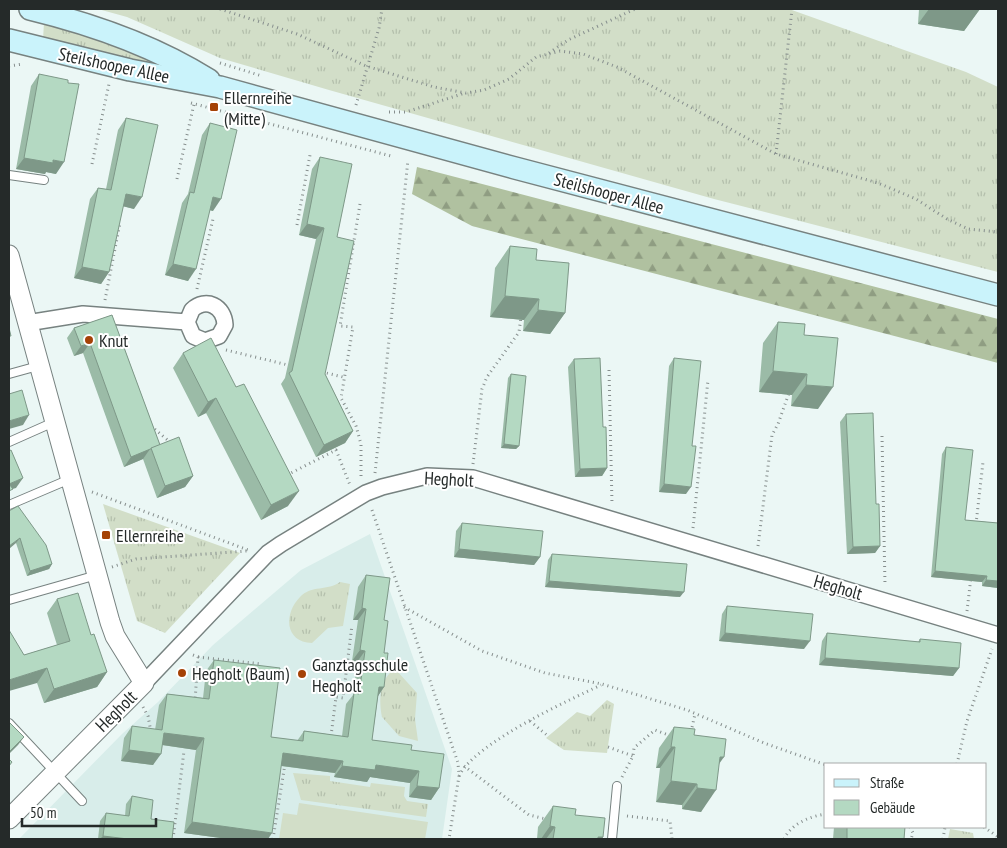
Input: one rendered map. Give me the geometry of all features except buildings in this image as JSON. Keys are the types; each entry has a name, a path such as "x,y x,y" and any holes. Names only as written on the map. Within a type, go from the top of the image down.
{"main road":[{"name":"Steilshooper Allee","path":"30,9 68,18 127,40 182,64 220,87"},
{"name":"Steilshooper Allee","path":"9,40 130,70 220,87 354,108 515,168 998,295"}],"street":[{"path":"9,255 54,422 77,484 105,571 115,636 144,683"},
{"path":"200,304 211,304 223,314 224,329 219,336 211,340 198,339 193,336 190,316 200,304"},
{"path":"27,323 63,315 190,316"},
{"name":"Hegholt","path":"9,820 144,683 268,553 366,493 404,480 427,476 473,478 995,642"}],"lane":[{"path":"9,175 44,180"},
{"path":"9,374 38,366"},
{"path":"9,442 54,422"},
{"path":"9,505 77,484"},
{"path":"9,600 105,571"},
{"path":"9,723 82,801"},
{"path":"612,839 617,786"}],"path":[{"path":"220,9 297,34 366,66 434,87 466,92"},
{"path":"345,144 366,66 379,28 382,9"},
{"path":"546,54 568,40 634,9"},
{"path":"776,154 792,9"},
{"path":"388,112 406,112 466,92 484,90 508,79 536,57 546,54 560,52 583,54 617,67 776,154 878,183 916,199 968,230 998,232"},
{"path":"212,61 271,79"},
{"path":"92,164 110,82"},
{"path":"176,179 194,104"},
{"path":"380,110 408,118"},
{"path":"297,224 310,155"},
{"path":"375,475 408,160"},
{"path":"360,204 340,326 353,327 343,377 341,398 356,426 361,444 361,480"},
{"path":"190,316 213,219"},
{"path":"102,314 120,222"},
{"path":"473,464 482,389 487,377 519,332 521,312"},
{"path":"211,340 231,352 288,365"},
{"path":"609,370 612,504"},
{"path":"318,371 343,377"},
{"path":"693,528 708,380"},
{"path":"758,547 772,435 788,399 790,387"},
{"path":"144,420 174,445"},
{"path":"882,436 885,585"},
{"path":"279,479 336,450 350,485"},
{"path":"976,532 983,462"},
{"path":"77,484 250,550 136,559 105,571"},
{"path":"372,510 458,763 459,776 449,839"},
{"path":"967,610 972,571"},
{"path":"404,607 482,651 545,673 602,684 695,714 764,743 824,764"},
{"path":"330,745 336,697 343,698 352,625"},
{"path":"957,763 967,721 995,642"},
{"path":"194,655 198,658 262,664"},
{"path":"194,710 198,658"},
{"path":"459,776 464,766 507,734 602,684"},
{"path":"142,707 148,716 152,740"},
{"path":"690,736 695,714"},
{"path":"530,721 548,736"},
{"path":"617,786 633,756 634,748 655,730 672,737"},
{"path":"608,747 633,756"},
{"path":"173,839 184,751"},
{"path":"273,839 286,758"},
{"path":"464,766 529,815 548,819"},
{"path":"614,814 670,821 672,839"},
{"path":"784,839 788,831 813,816 824,814"},
{"path":"985,828 998,837"}],"shaded area":[{"name":"Ganztagsschule Hegholt","path":"370,534 452,769 442,839 19,839 213,645 301,570"}],"green space":[{"path":"98,9 789,9 966,72 998,87 998,272 714,199 329,90 220,58 127,17"},
{"path":"44,22 111,44 159,66 43,40"},
{"path":"417,167 998,319 998,363 472,226 412,194"},
{"path":"103,504 240,553 165,633 137,621"},
{"path":"340,582 350,584 343,626 328,628 312,643 296,638 289,626 289,618 300,597 314,589 335,585"},
{"path":"392,671 397,671 417,693 415,719 418,741 399,736 382,717 380,705 382,686"},
{"path":"607,700 614,704 607,753 564,750 546,738 577,712 590,716"},
{"path":"293,773 330,776 330,781 370,787 371,783 405,787 404,796 407,801 428,804 426,817 301,800"},
{"path":"299,803 428,822 425,839 279,839 283,813 297,815"},
{"path":"950,829 973,833 974,839 948,839"}],"place":[{"name":"Ellernreihe (Mitte)","path":"214,107"},
{"name":"Knut","path":"89,340"},
{"name":"Ellernreihe","path":"106,535"},
{"name":"Hegholt (Baum)","path":"182,673"},
{"name":"Ganztagsschule Hegholt","path":"302,674"}]}
